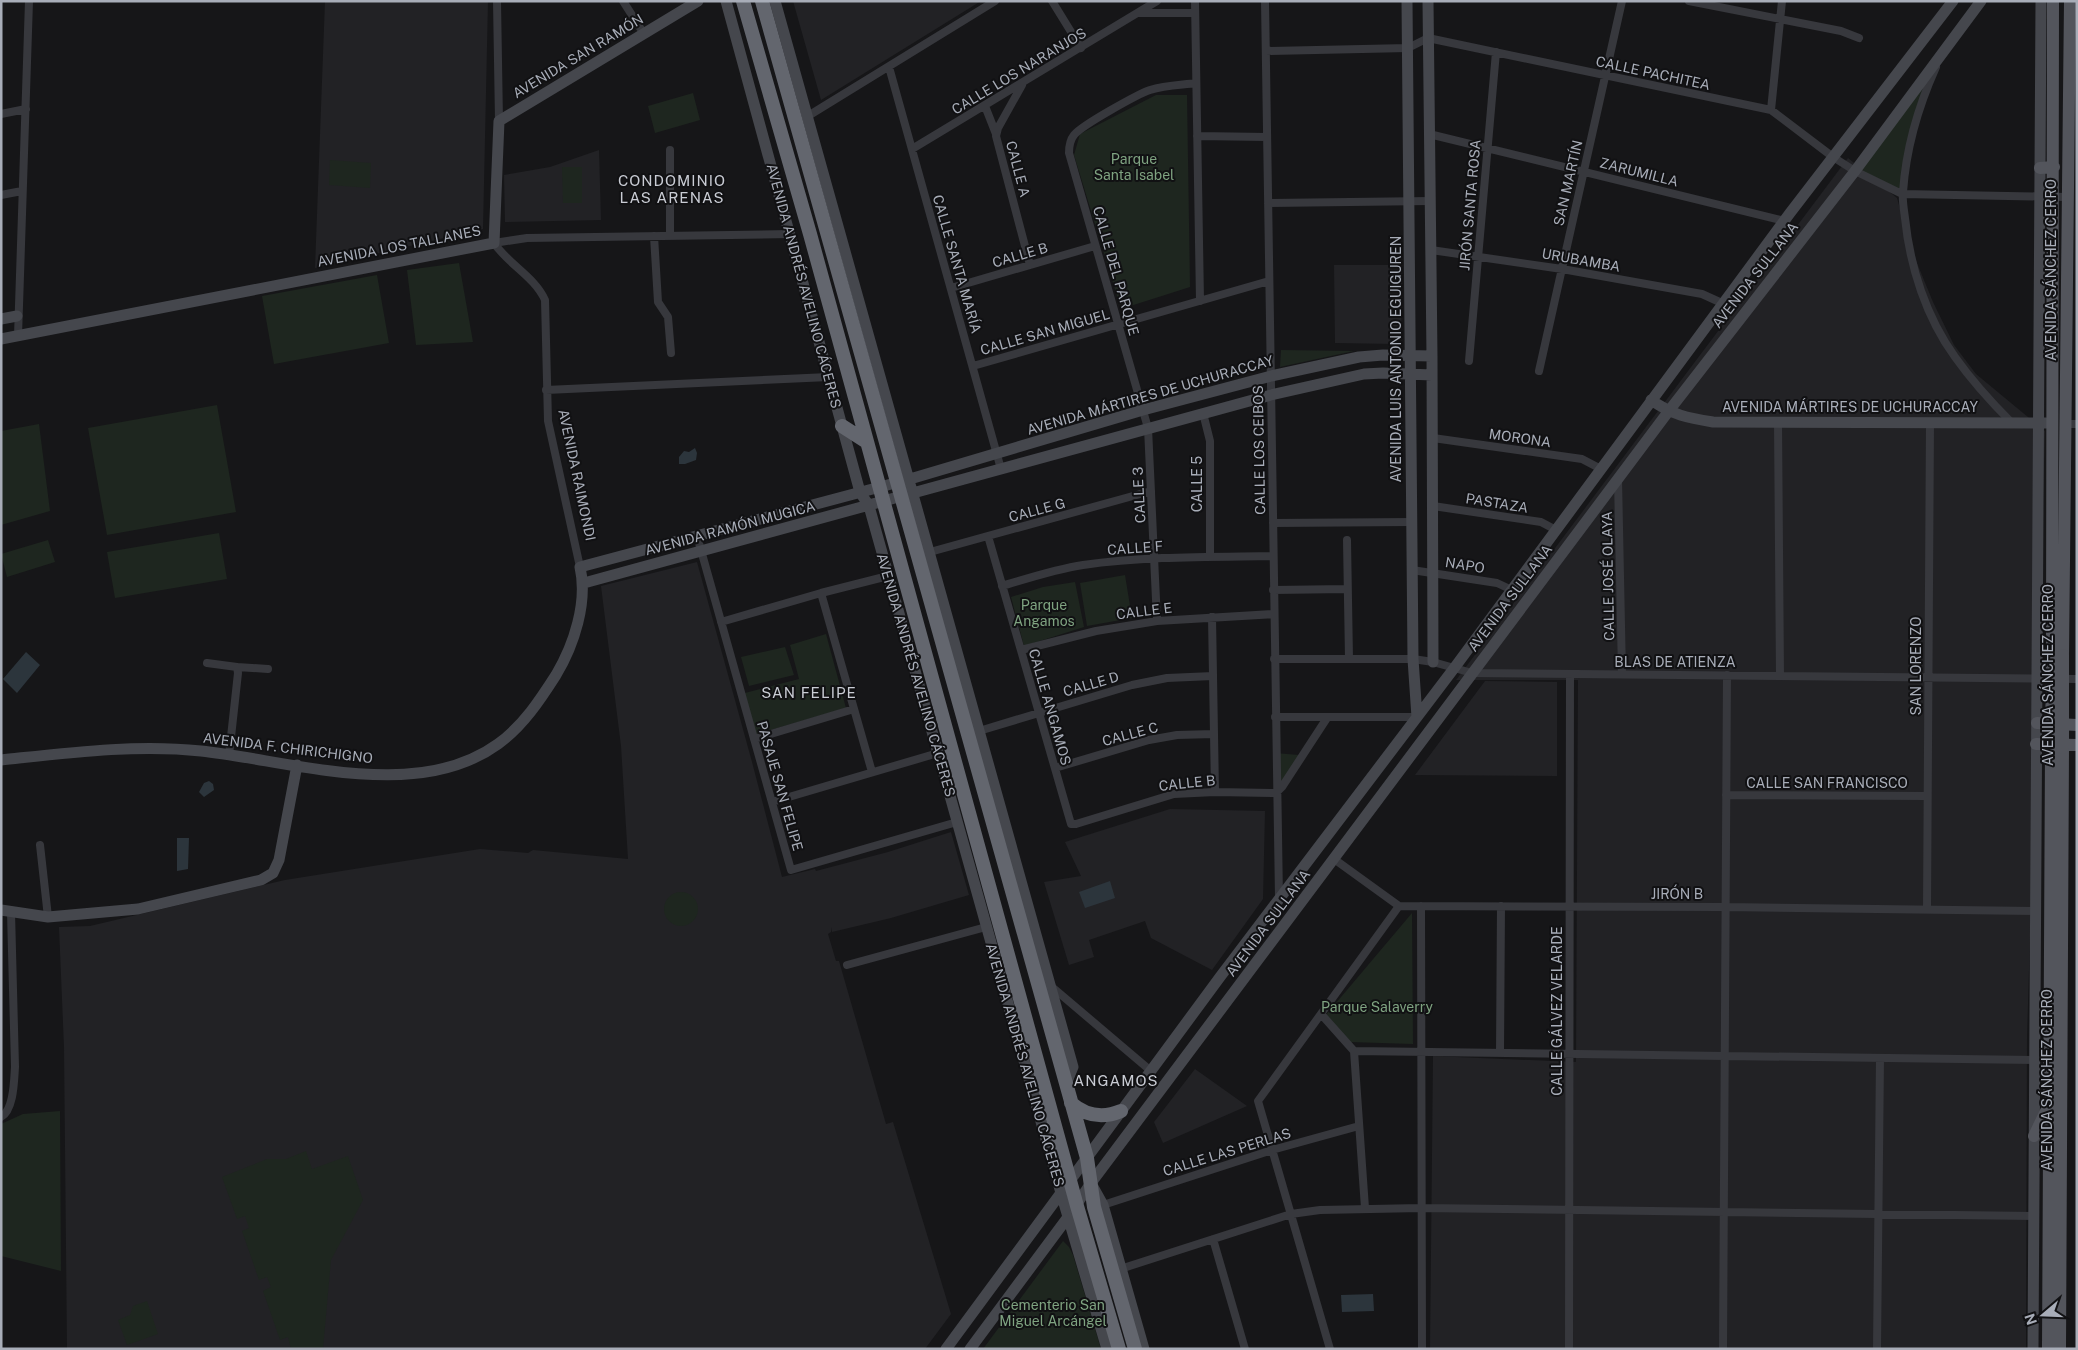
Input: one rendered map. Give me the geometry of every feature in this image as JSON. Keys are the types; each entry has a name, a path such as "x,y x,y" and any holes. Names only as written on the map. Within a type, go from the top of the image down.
{"highway":[{"name":"AVENIDA ANDRÉS AVELINO CÁCERES","path":"743,1 880,486 1077,1206 1119,1349"},
{"path":"762,1 903,480 1087,1158 1094,1207 1117,1270 1135,1349"},
{"path":"842,426 867,442"},
{"path":"1071,1103 1078,1109 1095,1116 1104,1116 1121,1111"}],"main road":[{"name":"AVENIDA SAN RAMÓN","path":"498,121 698,1"},
{"name":"AVENIDA ANDRÉS AVELINO CÁCERES","path":"726,1 860,492 869,506 1061,1193 1107,1349"},
{"path":"775,1 808,116 903,480"},
{"name":"AVENIDA LUIS ANTONIO EGUIGUREN","path":"1407,1 1412,659 1417,717"},
{"path":"1428,1 1434,662"},
{"name":"AVENIDA SULLANA","path":"946,1349 1278,898 1455,667 1651,400 1833,157 1953,1"},
{"name":"AVENIDA SULLANA","path":"970,1349 1077,1206 1091,1183 1618,478 1855,171 1982,1"},
{"name":"AVENIDA SÁNCHEZ CERRO","path":"2033,1349 2041,1"},
{"name":"AVENIDA SÁNCHEZ CERRO","path":"2048,1349 2050,1103 2058,654 2065,424 2060,197 2054,167 2054,1"},
{"name":"AVENIDA SÁNCHEZ CERRO","path":"2060,197 2072,123 2070,1"},
{"path":"494,243 498,121"},
{"path":"2040,168 2054,167"},
{"name":"AVENIDA LOS TALLANES","path":"1,339 494,243"},
{"path":"1,319 18,316"},
{"name":"AVENIDA MÁRTIRES DE UCHURACCAY","path":"880,486 997,454 1143,410 1270,376 1360,357 1432,356"},
{"path":"883,502 1271,395 1364,374 1432,375"},
{"name":"AVENIDA MÁRTIRES DE UCHURACCAY","path":"1651,400 1668,412 1685,418 1713,422 2065,424"},
{"name":"AVENIDA RAMÓN MUGICA","path":"580,567 880,486"},
{"path":"907,495 930,552 1052,987 1073,1067 1066,1084"},
{"name":"AVENIDA RAMÓN MUGICA","path":"584,583 883,502"},
{"name":"AVENIDA RAIMONDI","path":"580,567 584,583"},
{"name":"AVENIDA F. CHIRICHIGNO","path":"1,760 72,752 151,749 199,751 370,775 420,774 450,767 493,747 511,733 540,702 563,663 578,617 584,583"},
{"path":"2037,724 2077,725"},
{"path":"2036,744 2077,745"},
{"name":"AVENIDA SÁNCHEZ CERRO","path":"2057,748 2060,1349"},
{"path":"6,911 48,917 138,909 261,880 273,873 279,860 297,765"},
{"path":"1278,898 1293,914"},
{"path":"2034,1136 2050,1103"},
{"path":"1099,1141 1105,1150 1115,1151"},
{"path":"1091,1183 1103,1205 1117,1270 1144,1349"}],"street":[{"path":"18,336 29,1"},
{"path":"497,1 498,121"},
{"path":"623,1 644,34"},
{"path":"808,116 995,1"},
{"path":"1052,1 1081,48"},
{"name":"CALLE LOS NARANJOS","path":"912,150 1157,1"},
{"path":"1195,1 1200,301"},
{"name":"CALLE LOS CEIBOS","path":"1265,1 1278,898"},
{"name":"SAN MARTÍN","path":"1539,370 1622,1"},
{"path":"1689,1 1841,31 1859,38"},
{"path":"1771,110 1782,1"},
{"path":"1138,13 1195,13"},
{"path":"1266,50 1408,48 1428,38"},
{"name":"CALLE PACHITEA","path":"1428,38 1771,110 1833,157 1855,171 1902,194"},
{"path":"1944,51 1923,96 1909,144 1902,194 1912,264 1932,318 1953,355 1979,389 2012,423"},
{"name":"JIRÓN SANTA ROSA","path":"1470,361 1496,52"},
{"name":"CALLE SANTA MARÍA","path":"889,67 1001,469"},
{"name":"CALLE DEL PARQUE","path":"1148,428 1069,145 1074,135 1083,127 1150,90 1196,83"},
{"name":"CALLE A","path":"1023,84 998,128 996,136 1030,265"},
{"path":"986,106 996,136"},
{"path":"1,114 26,110"},
{"name":"ZARUMILLA","path":"1429,134 1785,221"},
{"path":"1197,136 1267,137"},
{"path":"670,150 670,236"},
{"path":"1,195 22,191"},
{"path":"1902,194 2060,197"},
{"path":"1268,203 1430,201"},
{"name":"AVENIDA LOS TALLANES","path":"494,243 527,238 791,234"},
{"path":"654,236 658,302 668,317 671,353"},
{"name":"AVENIDA RAIMONDI","path":"494,243 503,256 542,292 545,300 548,421 580,567"},
{"name":"CALLE B","path":"951,288 1096,246"},
{"name":"URUBAMBA","path":"1431,250 1562,269 1702,294 1724,304"},
{"name":"CALLE SAN MIGUEL","path":"973,366 1269,281"},
{"path":"546,390 829,377"},
{"name":"CALLE 5","path":"1203,413 1210,441 1210,557"},
{"path":"1778,422 1780,676"},
{"name":"SAN LORENZO","path":"1927,909 1930,422"},
{"name":"CALLE 3","path":"1148,428 1157,620"},
{"name":"MORONA","path":"1433,438 1582,459 1601,469"},
{"name":"CALLE JOSÉ OLAYA","path":"1618,478 1622,674"},
{"name":"CALLE G","path":"930,552 1151,491"},
{"name":"PASTAZA","path":"1433,506 1541,522 1556,530"},
{"path":"1273,523 1412,522"},
{"name":"PASAJE SAN FELIPE","path":"698,536 791,870 957,822"},
{"name":"CALLE ANGAMOS","path":"988,536 1071,824 1074,825"},
{"path":"1346,540 1349,659"},
{"name":"CALLE F","path":"1002,586 1082,566 1154,559 1273,556"},
{"name":"NAPO","path":"1412,570 1497,583 1512,590"},
{"path":"721,622 888,576"},
{"path":"1273,590 1348,589"},
{"path":"821,593 872,772"},
{"name":"CALLE E","path":"1021,650 1096,631 1157,620 1274,614"},
{"path":"1212,617 1215,792"},
{"name":"BLAS DE ATIENZA","path":"1274,660 1412,659 1434,662 1472,673 2077,679"},
{"path":"207,663 268,669"},
{"path":"229,755 238,674 237,667"},
{"name":"CALLE GÁLVEZ VELARDE","path":"1569,1349 1570,674"},
{"path":"1723,1349 1727,675"},
{"name":"CALLE D","path":"979,731 1151,681 1184,676 1214,676"},
{"path":"754,739 854,709"},
{"path":"1275,717 1417,717"},
{"path":"1276,793 1282,787 1327,718"},
{"name":"CALLE C","path":"1055,768 1149,740 1177,735 1214,734"},
{"path":"772,802 938,753"},
{"name":"CALLE B","path":"1074,825 1159,797 1174,794 1215,792 1276,793"},
{"name":"CALLE SAN FRANCISCO","path":"1726,795 1928,796"},
{"path":"40,845 48,917"},
{"path":"1330,1349 1258,1101 1400,906 1334,859"},
{"name":"JIRÓN B","path":"1400,906 2035,910"},
{"path":"1421,906 1422,1349"},
{"path":"1500,1053 1501,906"},
{"path":"1,1117 5,1114 14,1092 15,1067 6,911"},
{"path":"847,965 986,927"},
{"path":"1052,987 1151,1071"},
{"path":"1321,1014 1354,1051 1365,1208"},
{"path":"1354,1051 2034,1060"},
{"path":"1877,1349 1880,1058"},
{"name":"CALLE LAS PERLAS","path":"1103,1205 1272,1150 1359,1126"},
{"path":"1117,1270 1291,1214 1320,1210 1421,1208 2034,1216"},
{"path":"1213,1240 1245,1349"}],"shaded area":[{"path":"325,1 488,1 483,229 315,268"},
{"path":"793,1 981,1 821,100"},
{"path":"599,150 601,220 505,222 504,175 550,167"},
{"path":"1848,158 1897,198 1912,251 1933,302 1954,345 1976,374 2045,431 2027,1038 2026,1349 1430,1349 1433,1056 1576,1062 1578,680 1456,680"},
{"path":"1334,265 1402,265 1401,338 1395,344 1335,343"},
{"path":"695,448 697,453 696,460 679,464 679,457 684,451 689,452"},
{"path":"697,562 782,877 815,869 816,871 888,852 951,832 969,895 891,918 832,932 831,927 831,932 828,934 836,961 839,961 886,1124 893,1122 951,1314 925,1349 67,1349 64,1047 59,927 90,926 285,880 480,849 528,853 533,850 628,859 621,746 601,586"},
{"path":"26,652 40,665 17,693 3,679"},
{"path":"1485,681 1557,682 1557,776 1415,775"},
{"path":"209,781 213,784 214,790 204,797 199,792 204,783"},
{"path":"1170,809 1265,811 1263,899 1212,970 1151,938 1145,921 1089,940 1094,957 1069,965 1044,882 1081,876 1065,842"},
{"path":"177,838 189,838 188,869 177,871"},
{"path":"1110,881 1115,898 1085,908 1079,892"},
{"path":"1195,1069 1247,1106 1163,1143 1154,1122"},
{"path":"1373,1294 1374,1311 1342,1312 1341,1295"}],"green space":[{"path":"1944,51 1923,96 1902,194 1855,171"},
{"path":"693,93 700,120 655,133 648,106"},
{"name":"Parque Santa Isabel","path":"1156,95 1187,95 1190,287 1121,309 1074,155 1080,134"},
{"path":"330,160 371,163 370,188 329,185"},
{"path":"562,167 582,167 582,203 563,203"},
{"path":"459,263 473,342 416,345 407,270"},
{"path":"377,275 389,343 274,364 262,296"},
{"path":"1281,350 1354,351 1280,367"},
{"path":"217,405 236,512 107,535 88,428"},
{"path":"39,424 50,511 1,525 1,431"},
{"path":"219,533 227,579 115,598 107,552"},
{"path":"48,540 55,562 7,577 1,554"},
{"path":"1125,575 1132,618 1087,626 1080,583"},
{"name":"Parque Angamos","path":"1075,582 1084,627 1024,646 1011,597 1043,587"},
{"path":"826,634 846,708 753,735 741,694 799,679 790,645"},
{"path":"785,647 794,675 749,686 741,657"},
{"path":"1275,753 1299,755 1276,793"},
{"path":"681,892 688,893 693,897 697,902 697,916 693,921 688,925 681,926 674,925 669,921 665,916 664,909 665,902 669,897 674,893"},
{"name":"Parque Salaverry","path":"1412,913 1413,1044 1349,1042 1325,1016"},
{"path":"60,1111 61,1271 1,1256 1,1124 23,1114"},
{"path":"306,1151 312,1169 348,1156 363,1200 331,1260 323,1349 291,1349 288,1337 280,1340 263,1291 271,1287 267,1277 259,1280 242,1231 249,1228 245,1216 237,1219 222,1177 267,1159 286,1159"},
{"name":"Cementerio San Miguel Arcángel","path":"1063,1241 1073,1255 1101,1349 983,1349"},
{"path":"147,1301 158,1334 127,1345 118,1320 130,1315 133,1306"}],"district":[{"name":"CONDOMINIO LAS ARENAS","path":"672,188"},
{"name":"SAN FELIPE","path":"809,692"},
{"name":"ANGAMOS","path":"1116,1080"}]}
